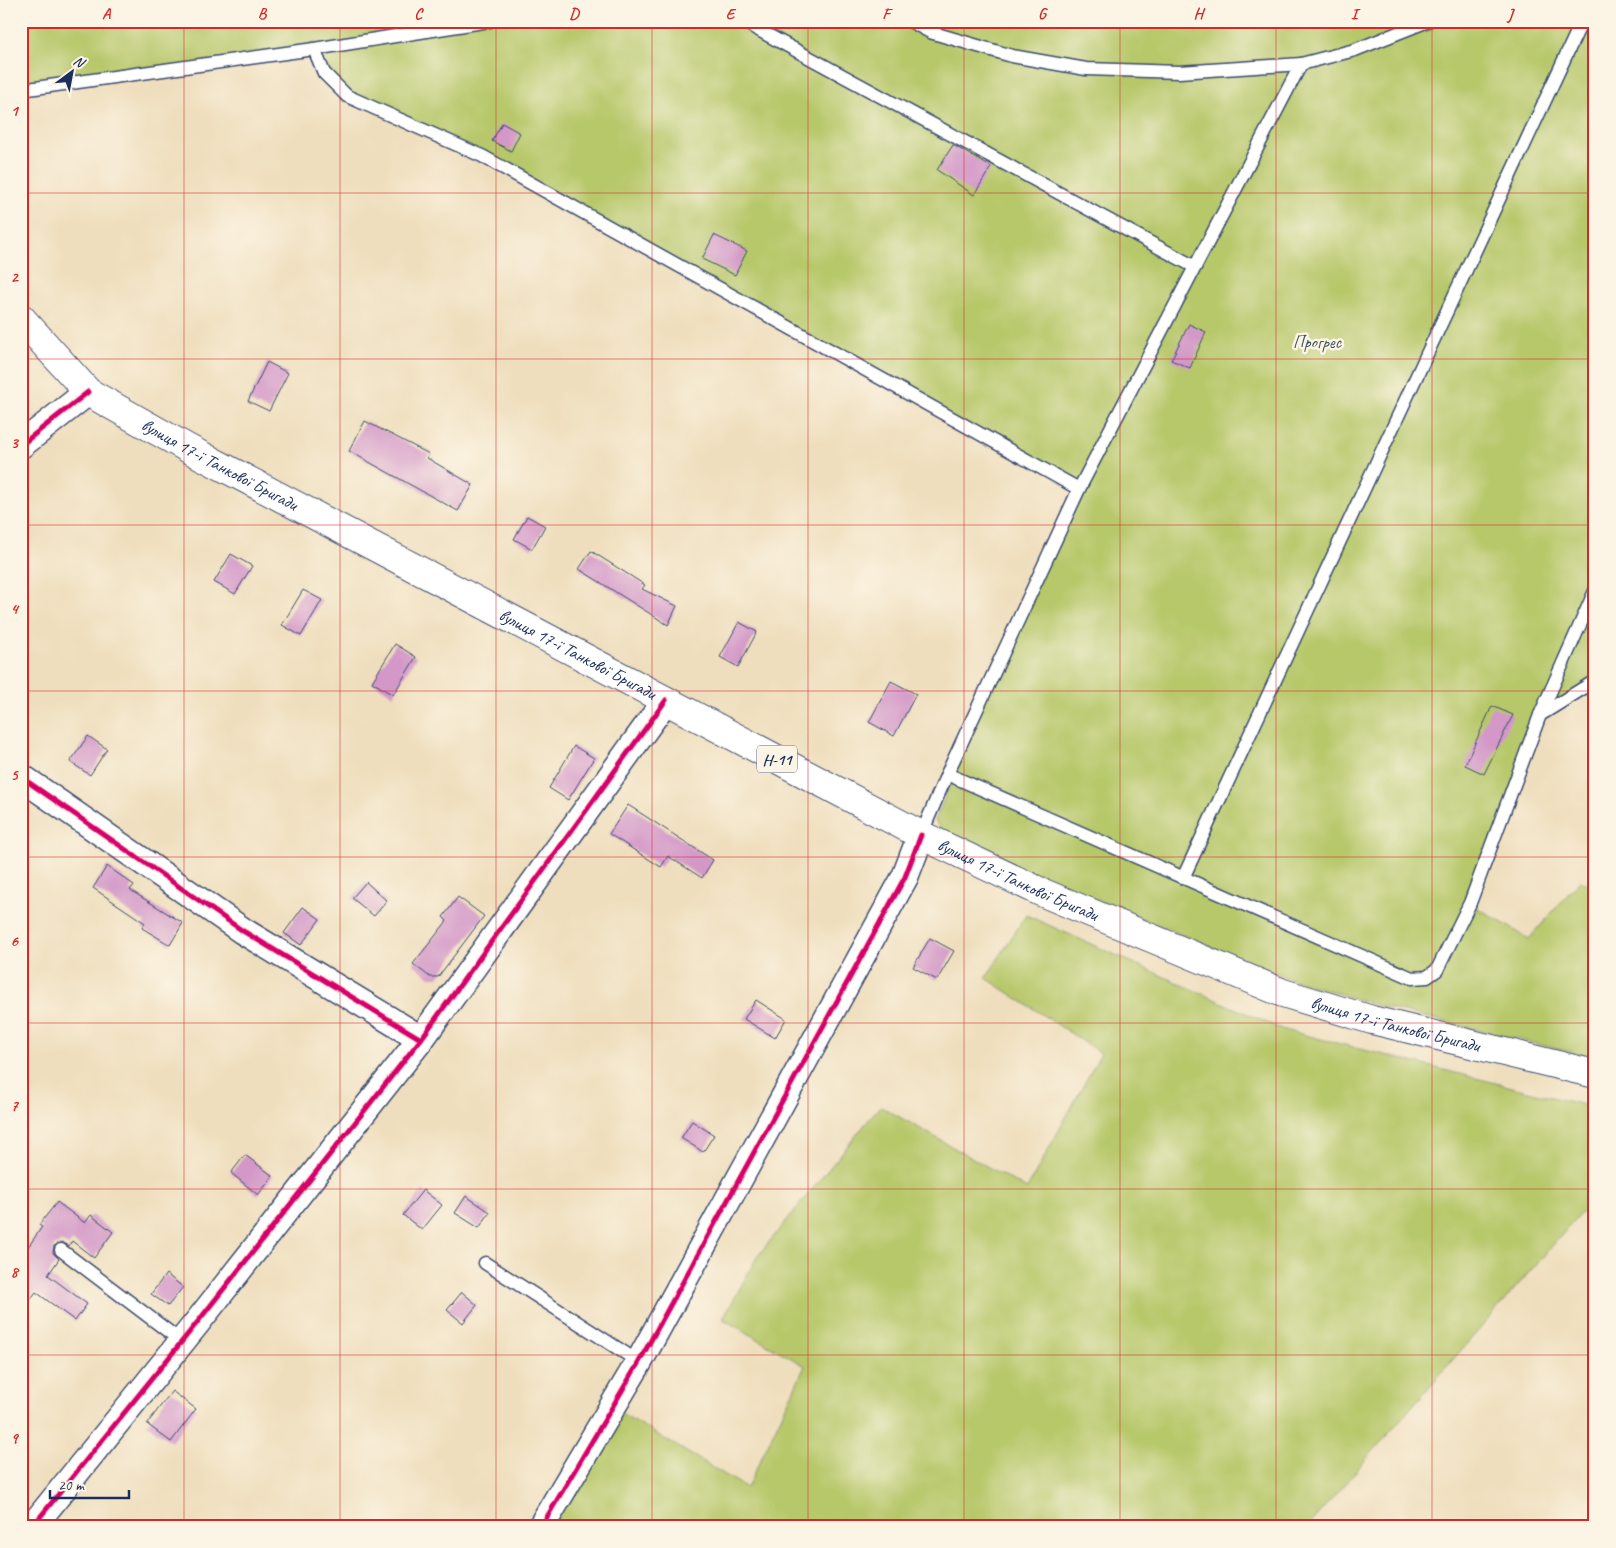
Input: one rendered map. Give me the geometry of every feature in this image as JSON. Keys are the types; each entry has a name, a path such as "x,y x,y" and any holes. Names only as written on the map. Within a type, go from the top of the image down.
{"main road":[{"name":"вулиця 17-ї Танкової Бригади","path":"21,318 88,392 189,448 922,835 1041,892 1284,993 1372,1020 1595,1074"}],"street":[{"path":"22,442 88,392"},
{"path":"32,1527 421,1039 666,700"},
{"path":"21,777 243,931 421,1039"},
{"path":"541,1527 639,1362 905,877 922,835"}],"lane":[{"path":"21,90 314,49 489,21"},
{"path":"742,21 1195,267"},
{"path":"910,21 930,32 1012,56 1086,69 1179,72 1301,64 1355,50 1428,21"},
{"path":"1183,878 1582,21"},
{"path":"314,49 324,73 347,96 482,156 1079,489"},
{"path":"922,835 947,774 1079,489 1301,64"},
{"path":"947,774 1412,978 1427,977 1437,970 1470,903 1540,715 1595,591"},
{"path":"1540,715 1595,681"},
{"path":"61,1250 181,1341"},
{"path":"485,1263 639,1362"}],"green space":[{"name":"Прогрес","path":"21,21 1595,21 1595,681 1540,715 1470,903 1529,939 1580,880 1595,888 1595,1058 1379,1006 1291,979 949,840 935,821 950,785 947,774 1079,489 482,156 347,96 314,49 21,90"},
{"path":"1026,915 1281,1029 1595,1108 1595,1206 1580,1214 1307,1527 550,1527 616,1410 747,1488 805,1366 723,1319 757,1257 880,1106 1027,1189 1101,1053 986,978"}],"building":[{"path":"502,123 520,133 511,151 492,141"},
{"path":"953,145 991,167 974,195 937,170"},
{"path":"714,235 747,251 735,275 702,259"},
{"path":"1189,324 1206,332 1190,368 1171,360"},
{"path":"267,362 288,373 269,411 248,401"},
{"path":"365,421 429,454 427,458 473,485 458,511 349,451"},
{"path":"527,516 545,526 532,549 514,539"},
{"path":"591,551 645,585 642,589 677,606 668,625 579,569"},
{"path":"231,554 252,566 235,594 214,582"},
{"path":"303,590 322,600 301,636 282,625"},
{"path":"739,622 757,632 738,667 720,657"},
{"path":"395,644 416,657 393,695 372,682"},
{"path":"891,681 916,694 894,736 869,722"},
{"path":"1492,706 1513,715 1484,774 1465,765"},
{"path":"88,736 107,749 90,775 70,762"},
{"path":"574,746 594,758 568,800 549,788"},
{"path":"628,805 713,860 702,878 668,856 661,867 609,834"},
{"path":"107,866 134,885 130,890 183,923 170,945 142,928 145,923 93,888"},
{"path":"366,882 387,901 374,916 352,898"},
{"path":"458,897 484,916 438,977 430,977 413,964 447,921 443,917"},
{"path":"303,907 320,919 301,945 284,933"},
{"path":"930,938 954,951 937,980 913,967"},
{"path":"756,1000 786,1019 775,1038 744,1019"},
{"path":"692,1121 714,1135 703,1152 681,1138"},
{"path":"245,1155 273,1176 258,1195 231,1173"},
{"path":"423,1190 442,1205 422,1230 403,1215"},
{"path":"466,1196 490,1212 479,1228 455,1213"},
{"path":"57,1202 85,1223 91,1215 113,1232 94,1258 72,1241 69,1246 62,1242 54,1246 53,1253 59,1259 48,1275 87,1304 75,1321 36,1292 21,1312 21,1257 42,1227 39,1225"},
{"path":"166,1274 183,1287 168,1306 151,1294"},
{"path":"462,1292 477,1305 463,1323 447,1310"},
{"path":"172,1391 196,1409 171,1442 147,1424"}],"cycle path":[{"path":"21,445 88,392"},
{"path":"32,1527 196,1324 421,1039 666,700"},
{"path":"21,777 243,931 421,1039"},
{"path":"541,1527 639,1362 905,877 921,835"}]}
